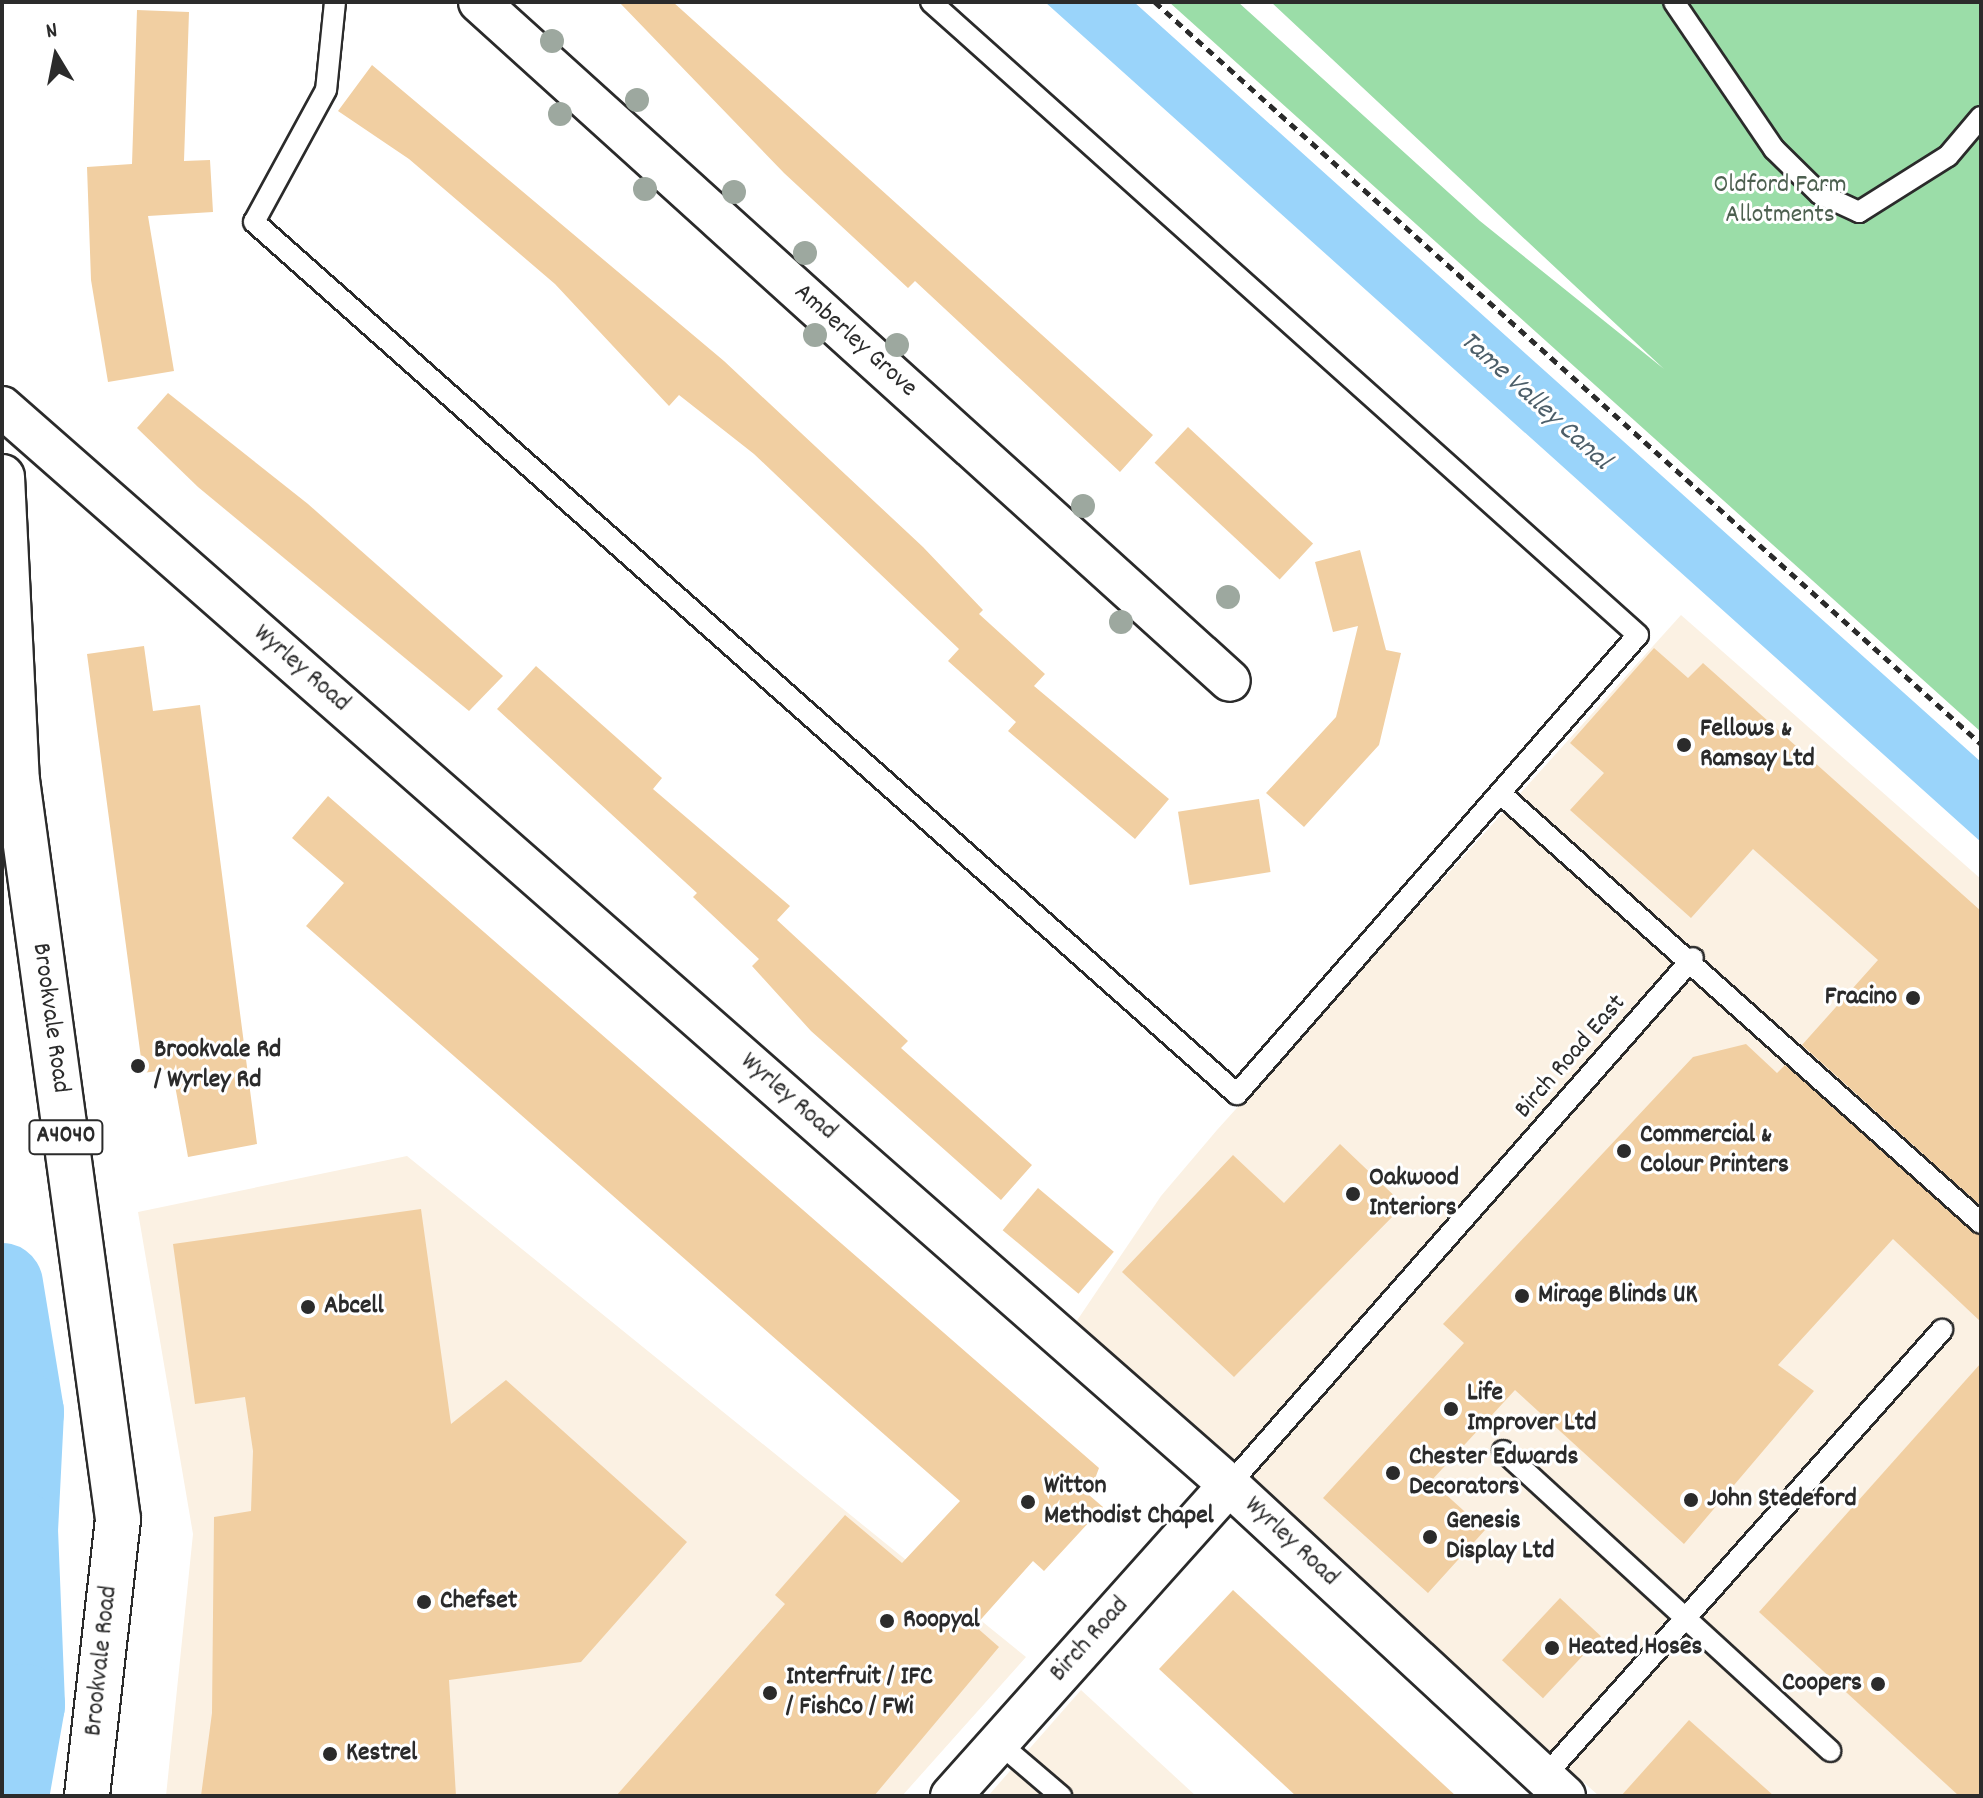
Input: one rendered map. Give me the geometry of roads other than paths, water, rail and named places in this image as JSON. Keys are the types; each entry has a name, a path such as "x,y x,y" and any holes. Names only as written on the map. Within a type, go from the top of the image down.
{"main road":[{"name":"Brookvale Road","path":"2,477 17,780 118,1519 87,1796"}],"street":[{"name":"Amberley Grove","path":"479,2 1230,681"},
{"name":"Wyrley Road","path":"2,407 1229,1485 1554,1786"},
{"name":"Birch Road","path":"951,1796 1229,1485"}],"lane":[{"path":"335,2 326,90 254,222 1237,1094 1638,635 931,2"},
{"path":"1674,2 1774,149 1820,194 1859,212 1948,156 1981,117"},
{"path":"1500,793 1693,958 1981,1223"},
{"name":"Birch Road East","path":"1229,1485 1693,958"},
{"path":"1554,1786 1686,1618 1942,1330"},
{"path":"1503,1451 1830,1751"},
{"path":"999,1743 1061,1796"}],"water":[{"name":"Tame Valley Canal","path":"1045,2 1134,2 1981,762 1981,842"},
{"path":"56,1548 30,1796 2,1796 2,1565"}],"waterway":[{"path":"2,1284 23,1412 17,1530 24,1705 8,1796"}],"place":[{"name":"Fellows & Ramsay Ltd","path":"1684,745"},
{"name":"Fracino","path":"1913,998"},
{"name":"Brookvale Rd / Wyrley Rd","path":"138,1066"},
{"name":"Commercial & Colour Printers","path":"1624,1151"},
{"name":"Oakwood Interiors","path":"1353,1194"},
{"name":"Mirage Blinds UK","path":"1522,1296"},
{"name":"Abcell","path":"308,1307"},
{"name":"Life Improver Ltd","path":"1451,1409"},
{"name":"Chester Edwards Decorators","path":"1393,1473"},
{"name":"John Stedeford","path":"1691,1500"},
{"name":"Witton Methodist Chapel","path":"1028,1502"},
{"name":"Genesis Display Ltd","path":"1430,1537"},
{"name":"Chefset","path":"424,1602"},
{"name":"Roopyal","path":"887,1621"},
{"name":"Heated Hoses","path":"1552,1648"},
{"name":"Coopers","path":"1878,1684"},
{"name":"Interfruit / IFC / FishCo / FWi","path":"770,1693"},
{"name":"Kestrel","path":"330,1754"}],"park label":[{"name":"Oldford Farm Allotments","path":"1780,201"}]}
